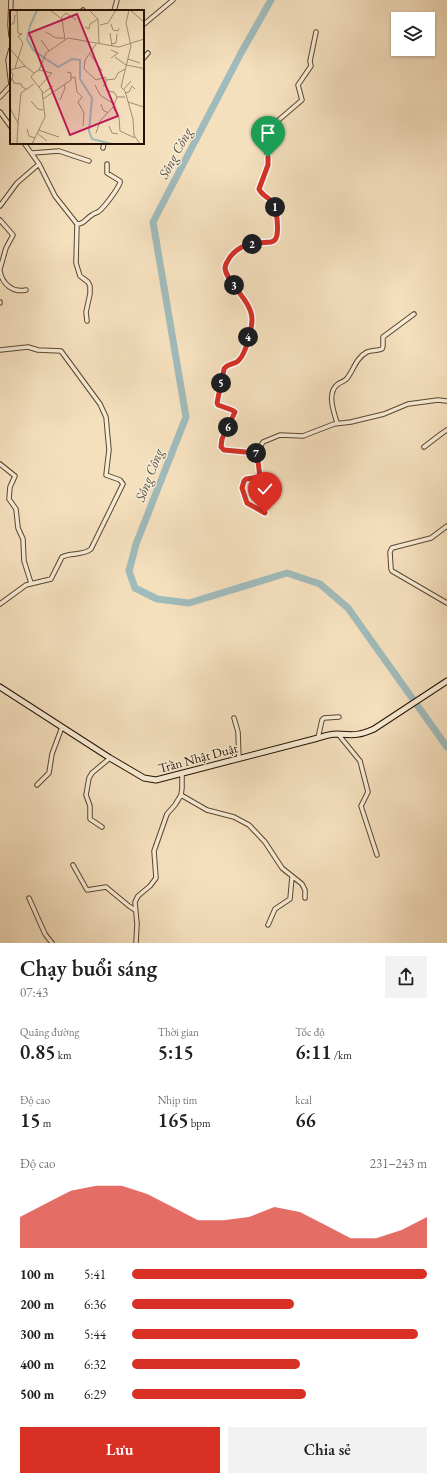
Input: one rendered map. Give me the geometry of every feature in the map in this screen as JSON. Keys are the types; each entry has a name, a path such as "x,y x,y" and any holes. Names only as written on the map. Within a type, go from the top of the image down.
{"main road":[{"name":"Trần Nhật Duật","path":"0,687 110,758 144,778 151,780 182,774 318,738 338,734 351,736 364,734 374,730 447,681"}],"street":[{"path":"11,0 11,10"},
{"path":"114,10 117,0"},
{"path":"166,0 169,4"},
{"path":"144,24 173,0"},
{"path":"257,453 228,451 221,447 222,439 235,412 217,404 224,369 226,365 240,359 246,348 252,319 251,312 245,301 226,272 226,265 234,252 245,245 271,242 274,241 277,236 275,206 270,199 261,193 259,189 268,162 266,135 267,130 302,100 298,85 311,66 310,61 316,32"},
{"path":"10,53 8,60 10,77"},
{"path":"144,58 148,53"},
{"path":"1,96 10,86"},
{"path":"0,112 10,126"},
{"path":"25,144 39,164 55,196 77,224 76,263 80,276 88,282 90,286 90,294 86,312 87,321"},
{"path":"103,148 104,144"},
{"path":"32,153 59,151 90,161"},
{"path":"0,206 17,183 39,164"},
{"path":"77,224 83,223 91,216 99,212 109,198 113,196 120,183 120,181 107,173 107,164"},
{"path":"0,220 13,235 6,248 0,270 3,280 11,288 20,291 26,290"},
{"path":"337,423 331,399 334,389 337,385 348,378 354,365 363,355 382,349 383,337 414,314"},
{"path":"0,350 28,347 38,350 61,351 100,404 106,417 109,450 106,475 120,480 123,484 91,549 85,553 65,555 59,560 51,579 31,583 21,588 0,604"},
{"path":"265,513 247,503 242,488 246,479 260,477 257,453 262,442 277,436 303,436 337,423 351,422 384,414 408,404 438,400 447,401"},
{"path":"424,447 447,430"},
{"path":"0,464 15,476 10,487 9,499 16,509 18,528 23,539 24,561 31,583"},
{"path":"447,526 431,538 392,548 390,552 392,570 447,603"},
{"path":"318,738 322,720 324,718 339,717"},
{"path":"234,718 238,738 239,758"},
{"path":"37,785 49,773 52,754 62,727"},
{"path":"338,734 360,761 368,792 362,806 377,855"},
{"path":"102,827 90,819 90,806 86,792 90,776 110,758"},
{"path":"136,943 136,899 156,878 154,851 167,814 181,795 182,774"},
{"path":"181,795 207,810 234,817 249,825 265,842 282,868 303,886 305,898"},
{"path":"73,865 87,890 106,887 128,906 135,910"},
{"path":"268,925 274,909 290,899 292,877"},
{"path":"29,898 45,934 52,943"}],"waterway":[{"name":"Sông Công","path":"271,0 241,53 153,222 186,417 136,544 129,571 135,588 157,599 189,603 287,573 320,584 348,608 447,747"}],"route":[{"path":"265,513 247,503 242,488 246,479 260,477 257,453 228,451 221,447 222,439 235,412 218,405 217,403 224,369 226,365 240,359 246,348 252,323 251,312 226,272 226,265 234,252 245,245 271,242 276,239 277,236 275,206 270,199 261,193 259,189 268,165 268,157"}]}
